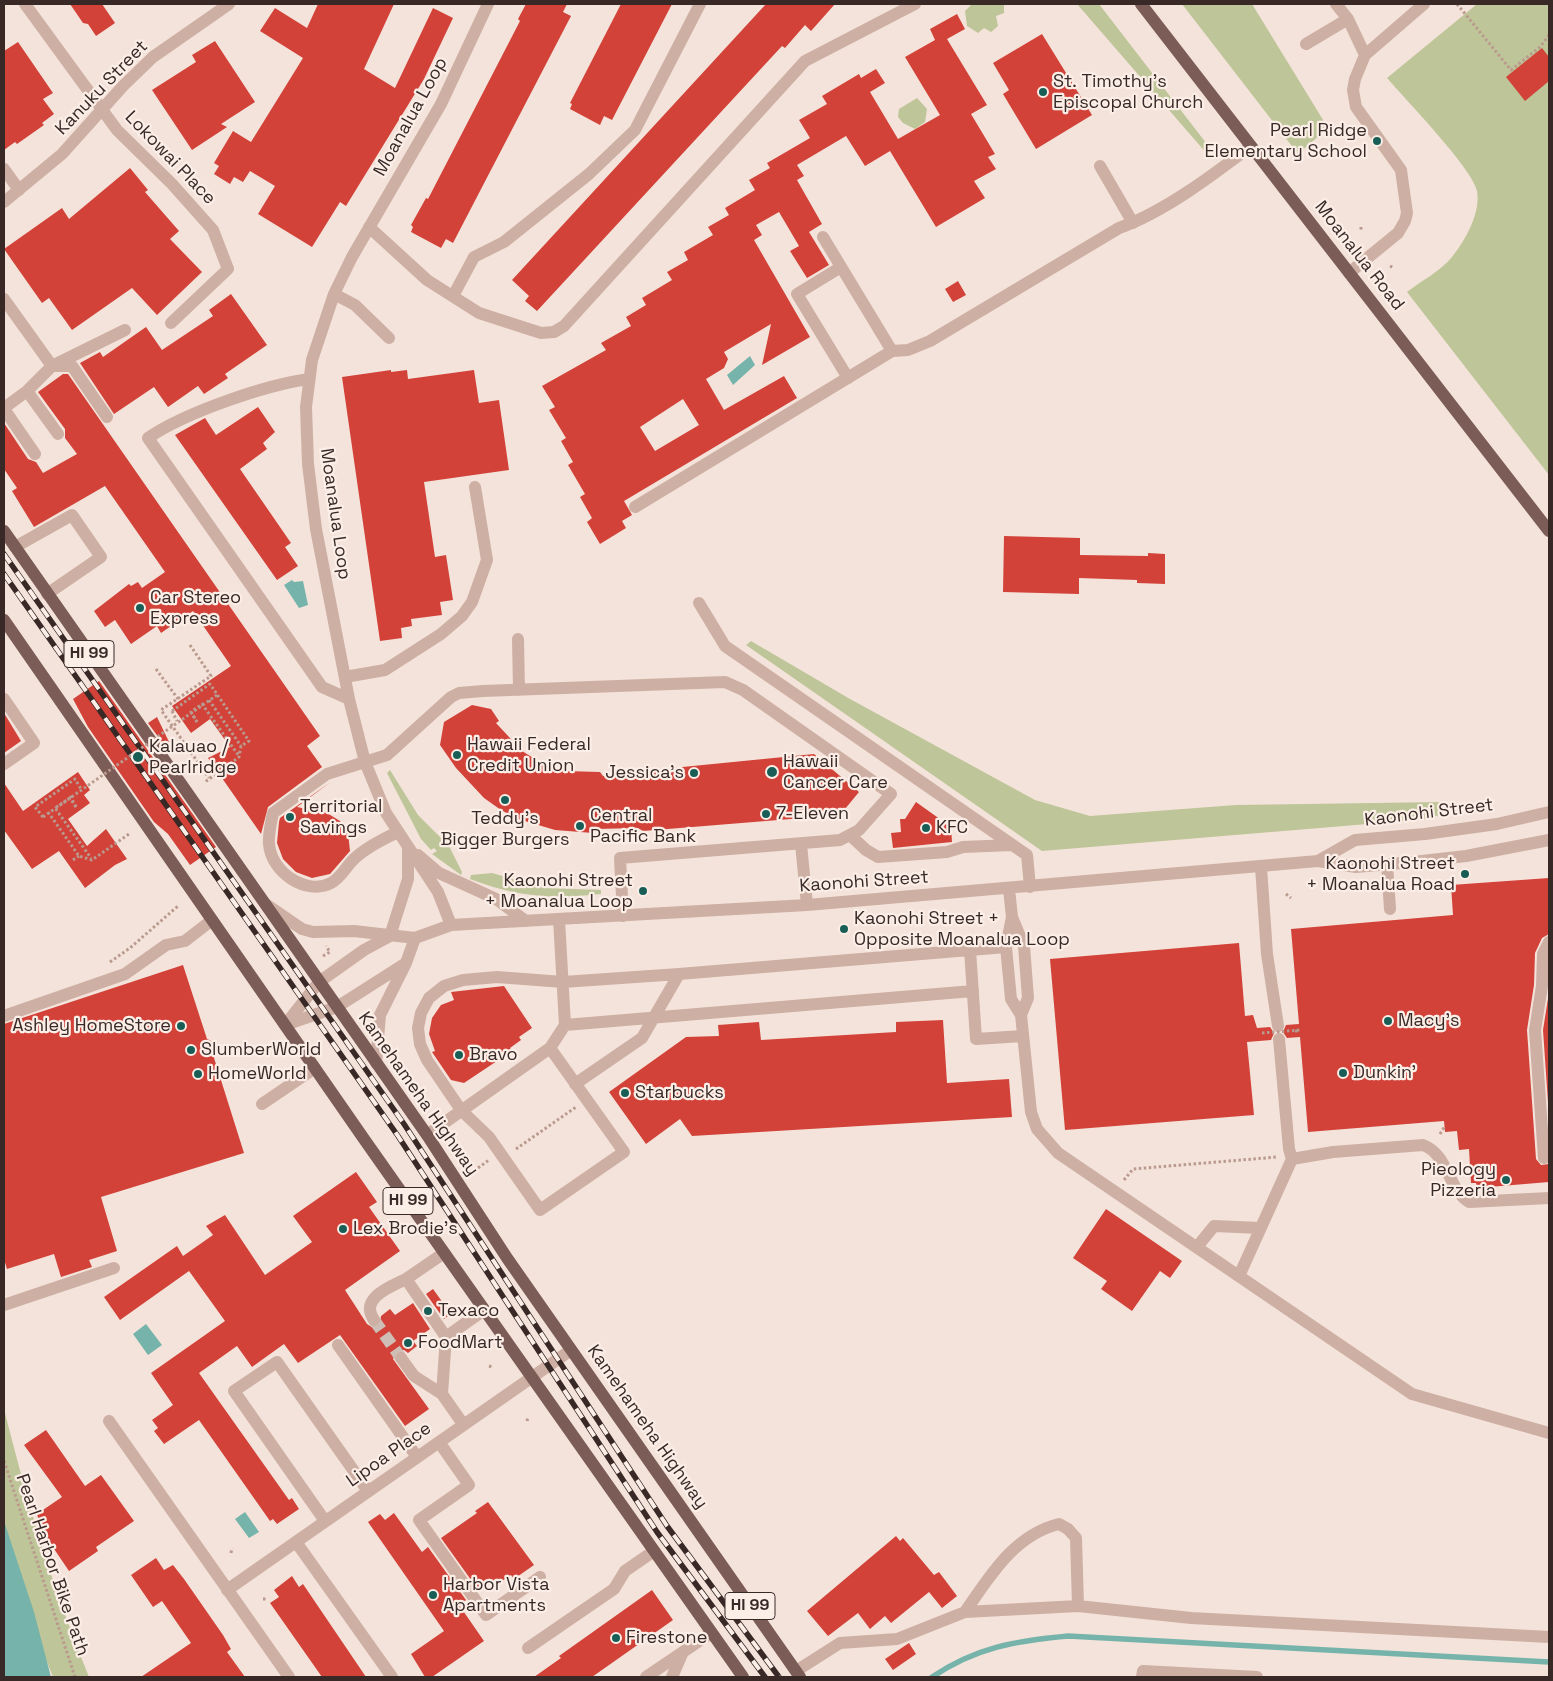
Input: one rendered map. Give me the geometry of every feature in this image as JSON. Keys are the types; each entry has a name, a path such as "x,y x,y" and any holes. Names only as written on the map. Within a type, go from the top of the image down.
{"main road":[{"name":"Moanalua Road","path":"1140,4 1549,530"},
{"name":"Kamehameha Highway","path":"4,532 260,900 427,1135 507,1258 798,1674"},
{"name":"HI 99","path":"4,620 444,1253 743,1677"}],"street":[{"name":"Lokowai Place","path":"25,4 116,130 172,184 213,230 228,268 171,323"},
{"name":"Kanuku Street","path":"4,202 62,154 153,57 229,4"},
{"name":"Moanalua Loop","path":"451,925 438,892 398,832 376,792 365,762 349,699 311,496 306,434 309,379 316,343 334,294 369,227 441,104 488,4"},
{"path":"454,296 474,257 504,242 589,174 635,130 700,4"},
{"path":"369,227 427,280 479,313 540,333 554,332 564,326 805,62 915,4"},
{"path":"1336,4 1348,19 1365,56"},
{"path":"1349,273 1398,233 1406,221 1407,213 1401,170 1356,107 1353,90 1365,56 1424,4"},
{"path":"1306,44 1348,19"},
{"path":"635,507 892,351 908,350 930,341 1119,228 1133,223 1206,179 1251,146"},
{"path":"1100,166 1133,223"},
{"path":"4,168 19,190"},
{"path":"823,237 892,351"},
{"path":"841,267 797,294 848,378"},
{"path":"334,294 355,305 389,338"},
{"path":"4,299 52,366"},
{"path":"35,454 4,409 27,391 52,366 126,330"},
{"path":"52,366 72,366 107,416"},
{"path":"309,379 284,382 233,400 166,425 148,438 322,686 349,699"},
{"path":"27,391 58,434"},
{"path":"345,677 385,670 441,634 462,616 472,602 487,560 475,487"},
{"path":"15,547 72,515 82,529 101,557 47,594"},
{"path":"699,603 725,646 1027,856 1030,887"},
{"path":"518,639 519,690"},
{"path":"398,832 354,858 338,878 319,887 298,883 286,876 273,858 269,845 272,814 327,774 387,755 450,697 476,691 718,682 733,684 891,794 859,830 851,836 840,840 620,858 623,916"},
{"path":"4,699 34,743 4,764"},
{"name":"Kaonohi Street","path":"1318,861 1355,840 1425,834 1497,824 1549,812"},
{"path":"851,836 866,850 878,857 947,852 963,847 1012,845"},
{"name":"Kaonohi Street","path":"260,900 302,929 313,932 354,931 415,938 451,925 807,905 1318,861 1356,867 1466,856 1549,840"},
{"path":"801,844 807,905"},
{"name":"Moanalua Loop","path":"408,847 439,872 496,899 526,921"},
{"path":"285,1025 319,982 364,950 390,936 408,880 408,847"},
{"path":"1387,864 1390,909"},
{"path":"1239,1276 1292,1159 1289,1149 1279,1033 1267,954 1261,867"},
{"path":"1009,888 1012,917 1024,946 1028,998 1021,1015"},
{"path":"1012,917 1006,947 1011,999 1021,1015 1032,1112 1038,1129 1058,1153 1412,1394 1549,1433"},
{"path":"4,1016 125,974 166,945 185,941 212,920"},
{"path":"427,1135 550,1048 565,1025 559,920"},
{"path":"376,1063 380,1015 406,963 415,938"},
{"path":"1544,1158 1536,1030 1543,954 1549,942"},
{"path":"550,1048 624,1152 540,1210 489,1137 461,1110 427,1060 420,1044 418,1028 421,1013 429,998 444,986 463,980 497,977 563,982 1006,947"},
{"path":"970,950 976,1039 1023,1036"},
{"path":"285,1025 337,1007 406,963"},
{"path":"575,1084 642,1038 679,974"},
{"path":"565,1025 973,991"},
{"path":"262,1104 315,1068"},
{"path":"1292,1159 1333,1152 1423,1145 1430,1148 1440,1158 1454,1187 1462,1198 1469,1202 1549,1198"},
{"path":"1197,1247 1214,1226 1260,1228"},
{"path":"374,1320 370,1311 373,1298 406,1279 444,1253"},
{"path":"4,1305 114,1268"},
{"path":"406,1279 446,1336 442,1394"},
{"path":"446,1336 484,1310"},
{"path":"338,1346 417,1457"},
{"name":"Lipoa Place","path":"228,1590 571,1350"},
{"path":"401,1358 414,1376 442,1394 464,1424"},
{"path":"325,1521 234,1391 277,1362 368,1491"},
{"path":"110,1421 289,1677"},
{"path":"439,1442 469,1485 419,1520 486,1615 540,1577"},
{"path":"965,1612 1000,1562 1025,1540 1046,1527 1060,1524 1068,1528 1076,1538 1078,1606"},
{"path":"296,1542 392,1677"},
{"path":"528,1648 614,1589 625,1571 654,1551"},
{"path":"798,1674 840,1642 897,1639 965,1612 1078,1606 1190,1618 1549,1637"},
{"path":"646,1677 711,1633"},
{"path":"672,1677 682,1654"},
{"path":"1142,1677 1143,1671 1257,1677"}],"path":[{"path":"1457,4 1512,70 1540,47 1549,35"},
{"path":"190,645 211,676 161,710 209,778"},
{"path":"156,669 178,698"},
{"path":"179,720 172,711 210,684 249,741 241,746"},
{"path":"81,789 75,779 36,807 42,817 217,695"},
{"path":"205,782 239,757 241,746 209,700"},
{"path":"197,722 191,712 202,704 239,757"},
{"path":"152,739 190,712 197,722"},
{"path":"191,712 197,722"},
{"path":"76,807 69,797 118,763"},
{"path":"70,797 76,807"},
{"path":"76,807 70,798 55,808 92,860"},
{"path":"48,812 79,856 92,860"},
{"path":"92,860 129,834"},
{"path":"73,860 79,856"},
{"path":"1286,894 1291,898"},
{"path":"107,964 130,948 178,906"},
{"path":"955,916 956,921"},
{"path":"323,956 330,952 325,945"},
{"path":"1262,1033 1300,1030 1295,1031"},
{"path":"474,1171 492,1158 510,1153 576,1107 590,1106"},
{"path":"1440,1134 1445,1126"},
{"path":"1123,1181 1133,1170 1278,1157"},
{"name":"Pearl Harbor Bike Path","path":"4,1461 76,1677"},
{"path":"231,1553 232,1548"},
{"path":"263,1599 268,1599"}],"green space":[{"path":"972,4 1004,4 1004,13 996,16 998,26 991,32 984,28 978,33 967,26 965,11"},
{"path":"1077,4 1099,4 1213,152 1208,155"},
{"path":"1182,4 1252,4 1328,128 1298,154"},
{"path":"1477,4 1549,4 1549,475 1407,292 1442,267 1457,250 1471,226 1478,199 1473,181 1452,151 1387,78"},
{"path":"917,98 927,109 925,122 915,129 903,123 898,117 899,109"},
{"path":"751,641 850,699 1035,800 1090,816 1236,805 1444,802 1445,813 1428,819 1042,851 746,645"},
{"path":"390,770 418,815 449,846 462,872 461,875 432,854 437,851 434,848 431,850 421,839 387,773"},
{"path":"492,873 544,888 601,890 601,894 534,895 503,890 470,879 471,875"},
{"path":"4,1409 42,1545 89,1677 53,1677 30,1620 4,1536"}],"water":[{"path":"750,356 755,365 733,385 727,375"},
{"path":"292,580 294,582 303,581 308,605 299,608 284,585"},
{"path":"146,1324 162,1345 148,1355 133,1334"},
{"path":"245,1512 259,1532 249,1538 235,1519"},
{"path":"4,1521 34,1612 51,1677 4,1677"}],"building":[{"path":"70,4 102,4 115,23 96,36 88,24 83,23"},
{"path":"318,4 394,4 364,69 395,88 433,8 453,18 424,79 346,206 340,202 312,247 258,214 275,186 250,171 243,182 234,177 230,184 214,174 219,166 214,163 233,131 251,142 303,58 260,31 275,8 307,28"},
{"path":"526,4 567,4 563,12 571,16 453,243 446,239 441,248 411,232 413,227 411,225 426,198 428,199 520,21 518,19"},
{"path":"621,4 672,4 612,120 604,116 600,125 570,109 572,104 570,103"},
{"path":"766,4 835,4 811,31 805,25 785,48 782,46 537,311 525,301 529,296 512,280"},
{"path":"957,14 965,29 947,39 987,105 971,114 995,154 988,157 996,169 974,181 985,198 936,227 890,151 865,166 846,136 797,165 804,176 797,180 822,224 809,232 829,265 807,278 790,251 799,246 779,212 756,225 762,235 754,240 810,337 762,365 771,324 724,352 728,359 724,368 706,379 724,410 784,376 797,398 624,501 632,515 622,521 626,528 600,544 587,522 592,518 580,497 585,494 568,465 573,462 561,441 566,438 549,410 555,407 542,386 606,350 601,343 631,326 626,317 646,305 642,298 672,280 667,272 688,260 684,252 713,235 708,227 729,215 725,208 755,190 749,180 770,168 767,163 810,138 799,120 827,104 822,96 859,74 861,78 876,69 885,83 870,92 898,139 940,115 905,57 935,40 930,29","holes":["683,399 699,425 655,451 640,427"]},
{"name":"St. Timothy's Episcopal Church","path":"1042,34 1092,115 1036,149 1003,94 1009,90 993,63"},
{"path":"215,41 255,102 221,124 227,127 192,150 152,90 196,62 192,55"},
{"path":"18,42 53,93 43,99 54,114 42,123 44,125 17,144 15,142 4,150 4,51"},
{"path":"1542,48 1549,57 1549,81 1525,101 1506,77"},
{"path":"130,168 148,190 145,192 179,231 170,239 202,272 157,315 132,288 72,330 49,298 42,303 4,249 62,208 69,219"},
{"path":"958,281 966,295 953,302 945,289"},
{"path":"231,294 267,345 225,374 228,378 204,394 198,386 168,407 154,387 114,414 80,363 100,352 103,357 146,327 162,350 213,316 209,310"},
{"path":"391,370 391,372 407,370 408,379 474,370 479,403 499,400 509,470 424,482 435,557 446,555 453,600 440,602 442,615 411,619 412,626 401,628 402,638 380,641 342,377"},
{"path":"63,374 68,374 320,736 307,746 322,767 268,807 261,834 208,758 230,747 210,719 191,733 172,706 231,666 193,611 161,633 157,626 131,644 115,620 105,627 94,611 129,584 131,586 138,582 142,588 165,572 105,486 34,527 12,491 17,488 4,469 4,423 28,459 36,462 43,473 77,454 65,438 65,429 38,392"},
{"path":"258,407 275,432 263,443 267,449 240,469 291,543 285,547 298,566 277,580 175,435 205,418 216,435"},
{"path":"1004,536 1080,538 1080,555 1148,556 1148,553 1165,554 1165,584 1137,583 1137,580 1079,578 1079,594 1003,592"},
{"path":"99,681 216,847 190,865 168,834 154,822 88,727 73,699"},
{"path":"472,705 491,709 499,721 496,723 522,751 543,764 564,771 600,772 603,776 628,775 632,772 814,754 859,792 840,815 643,831 638,828 596,829 593,833 555,830 518,819 484,798 456,768 440,745 444,722"},
{"path":"4,713 21,741 4,753"},
{"path":"157,717 171,746 167,749 148,723"},
{"path":"78,772 90,790 84,795 90,803 68,819 87,846 106,829 127,859 115,865 85,888 59,851 32,869 4,830 4,783 23,811"},
{"path":"332,781 297,807 327,813 340,821 348,833 350,851 330,874 312,878 296,872 283,859 277,843 279,822 280,818"},
{"name":"KFC","path":"916,802 951,827 952,842 893,848 891,833 901,832 900,819 905,819"},
{"path":"1549,878 1549,934 1542,938 1535,953 1534,985 1527,1030 1536,1159 1541,1165 1549,1164 1549,1182 1477,1188 1476,1183 1471,1183 1469,1149 1459,1150 1457,1131 1445,1132 1444,1121 1308,1132 1300,1037 1287,1038 1283,1032 1286,1025 1299,1024 1291,929 1453,915 1451,885"},
{"path":"1239,943 1245,1016 1253,1015 1257,1028 1270,1027 1274,1033 1271,1040 1247,1042 1254,1115 1065,1130 1050,959"},
{"path":"183,965 207,1039 220,1045 214,1058 244,1153 101,1197 117,1251 89,1260 92,1267 61,1277 54,1254 7,1269 4,1259 4,1024"},
{"path":"504,986 532,1028 519,1037 521,1040 510,1048 512,1051 464,1083 451,1080 432,1052 435,1051 429,1034 432,1018 441,1005 454,1000 451,992"},
{"path":"1549,992 1549,1117 1543,1030"},
{"path":"943,1020 947,1083 1009,1079 1012,1117 692,1136 680,1119 646,1144 609,1092 686,1037 719,1036 718,1025 759,1022 761,1040 896,1032 896,1022"},
{"path":"356,1172 377,1202 369,1207 400,1251 345,1290 367,1324 373,1328 380,1325 381,1316 390,1309 395,1315 413,1303 430,1329 413,1341 417,1346 408,1353 404,1350 397,1351 393,1359 429,1409 405,1426 340,1335 298,1363 284,1344 252,1367 237,1346 199,1373 289,1500 292,1498 299,1509 277,1524 273,1519 270,1521 199,1420 164,1444 154,1431 158,1428 152,1420 173,1405 151,1373 225,1321 189,1271 120,1320 104,1297 177,1246 183,1256 213,1235 206,1226 225,1215 265,1275 312,1242 293,1216"},
{"path":"1106,1209 1182,1261 1170,1278 1160,1271 1132,1311 1101,1289 1107,1281 1073,1258"},
{"path":"433,1289 451,1314 444,1319 426,1294"},
{"path":"46,1430 85,1486 101,1475 134,1521 96,1547 98,1551 69,1571 42,1531 37,1514 62,1497 24,1445"},
{"path":"488,1502 534,1565 514,1579 511,1575 499,1583 496,1579 479,1591 441,1538 477,1513 475,1511"},
{"name":"Harbor Vista Apartments","path":"394,1513 422,1552 428,1547 466,1600 459,1605 484,1641 432,1677 425,1677 411,1654 444,1631 368,1522 380,1514 385,1520"},
{"path":"896,1536 900,1541 903,1538 934,1575 939,1572 957,1596 942,1608 929,1592 891,1623 885,1616 870,1629 858,1613 828,1636 807,1611"},
{"path":"156,1558 164,1570 173,1565 184,1579 223,1635 231,1649 227,1652 245,1677 141,1677 191,1643 162,1601 153,1607 131,1575"},
{"path":"292,1576 299,1587 303,1584 366,1677 322,1677 270,1603 279,1597 274,1590"},
{"name":"Firestone","path":"652,1590 673,1620 592,1677 534,1677 561,1658 559,1656"},
{"path":"909,1643 916,1654 893,1670 885,1659"}],"waterway":[{"path":"932,1677 965,1659 997,1647 1031,1640 1068,1636 1549,1662"}],"tunnel":[{"path":"374,1320 401,1358"}],"railway":[{"path":"4,554 404,1124 667,1526 779,1677"},
{"path":"4,574 398,1136 657,1532 765,1677"}],"place":[{"name":"St. Timothy's Episcopal Church","path":"1043,92"},
{"name":"Pearl Ridge Elementary School","path":"1377,141"},
{"name":"Car Stereo Express","path":"140,608"},
{"name":"Hawaii Federal Credit Union","path":"457,755"},
{"name":"Kalauao / Pearlridge","path":"138,757"},
{"name":"Hawaii Cancer Care","path":"772,772"},
{"name":"Jessica's","path":"694,773"},
{"name":"Teddy's Bigger Burgers","path":"505,800"},
{"name":"7-Eleven","path":"766,814"},
{"name":"Territorial Savings","path":"290,817"},
{"name":"Central Pacific Bank","path":"580,826"},
{"name":"KFC","path":"926,828"},
{"name":"Kaonohi Street + Moanalua Road","path":"1465,874"},
{"name":"Kaonohi Street + Moanalua Loop","path":"643,891"},
{"name":"Kaonohi Street + Opposite Moanalua Loop","path":"844,929"},
{"name":"Macy's","path":"1388,1021"},
{"name":"Ashley HomeStore","path":"181,1026"},
{"name":"SlumberWorld","path":"191,1050"},
{"name":"Bravo","path":"459,1055"},
{"name":"Dunkin'","path":"1343,1073"},
{"name":"HomeWorld","path":"198,1074"},
{"name":"Starbucks","path":"625,1093"},
{"name":"Pieology Pizzeria","path":"1506,1180"},
{"name":"Lex Brodie's","path":"343,1229"},
{"name":"Texaco","path":"428,1311"},
{"name":"FoodMart","path":"408,1343"},
{"name":"Harbor Vista Apartments","path":"433,1595"},
{"name":"Firestone","path":"616,1638"}]}
